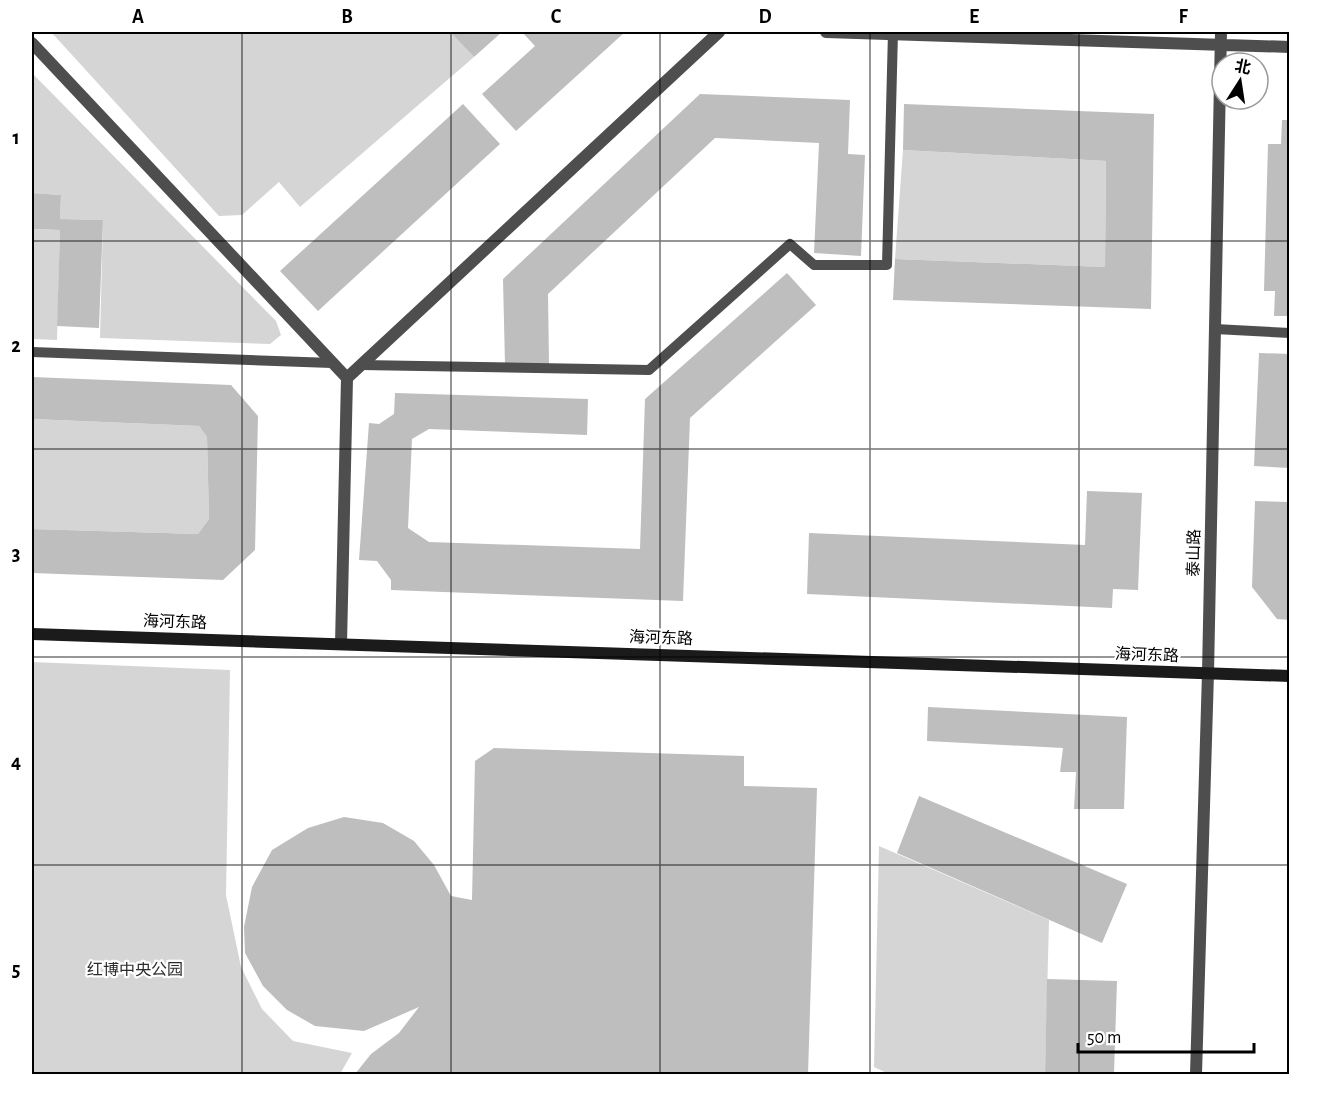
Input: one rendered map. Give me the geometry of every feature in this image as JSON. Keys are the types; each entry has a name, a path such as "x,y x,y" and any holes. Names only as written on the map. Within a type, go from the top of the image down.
{"street":[{"path":"341,644 347,378 719,32"},
{"path":"826,32 1290,47"},
{"name":"泰山路","path":"1196,1074 1208,673 1221,32"},
{"path":"32,43 347,378"},
{"name":"海河东路","path":"32,634 1290,676"}],"lane":[{"path":"361,365 649,370 790,244 814,265 887,264 893,33"},
{"path":"1215,330 1290,333"},
{"path":"32,352 332,363"}],"green space":[{"path":"52,32 450,32 474,57 300,207 279,182 242,215 219,216"},
{"path":"32,73 276,321 281,335 270,344 100,338 103,220 60,219 61,195 32,193"},
{"path":"903,150 1106,161 1105,267 895,259"},
{"path":"32,229 60,230 57,340 32,339"},
{"path":"32,419 199,426 207,437 209,519 198,534 32,529"},
{"name":"红博中央公园","path":"32,662 230,670 226,895 241,967 262,1009 293,1041 352,1053 340,1074 32,1074"},
{"path":"879,846 1049,920 1045,1074 889,1074 874,1067"}],"building":[{"path":"450,32 502,32 474,57"},
{"path":"522,32 625,32 516,131 482,94 535,46"},
{"path":"700,94 850,100 848,154 865,155 861,256 814,253 819,143 715,138 548,294 549,364 505,365 503,279"},
{"path":"463,104 500,144 318,311 280,271"},
{"path":"904,104 1154,114 1151,309 893,300 895,259 1105,267 1106,161 903,150"},
{"path":"1282,120 1290,120 1290,316 1274,316 1275,291 1264,291 1268,144 1281,144"},
{"path":"32,193 61,195 60,219 103,220 99,328 57,326 60,230 32,229"},
{"path":"787,273 816,305 690,418 683,601 391,590 391,580 377,561 359,560 369,423 379,424 394,414 395,393 588,399 587,435 429,429 412,439 408,528 429,542 640,549 645,399"},
{"path":"1259,353 1290,354 1290,468 1254,466"},
{"path":"32,377 231,385 258,416 255,550 223,580 32,573 32,529 198,534 209,519 207,437 199,426 32,419"},
{"path":"1087,491 1142,493 1138,590 1113,589 1112,608 807,594 809,533 1085,545"},
{"path":"1255,501 1290,502 1290,620 1277,619 1252,587"},
{"path":"928,707 1127,717 1124,809 1074,809 1076,772 1060,772 1063,748 927,741"},
{"path":"494,748 744,756 744,786 817,788 808,1074 355,1074 371,1054 399,1033 419,1007 364,1031 315,1026 287,1010 263,986 245,953 244,927 252,887 272,850 308,828 344,817 383,823 414,841 434,865 451,896 472,900 475,761"},
{"path":"919,796 1127,884 1102,943 897,853"},
{"path":"1047,979 1117,981 1114,1074 1045,1074"}]}
